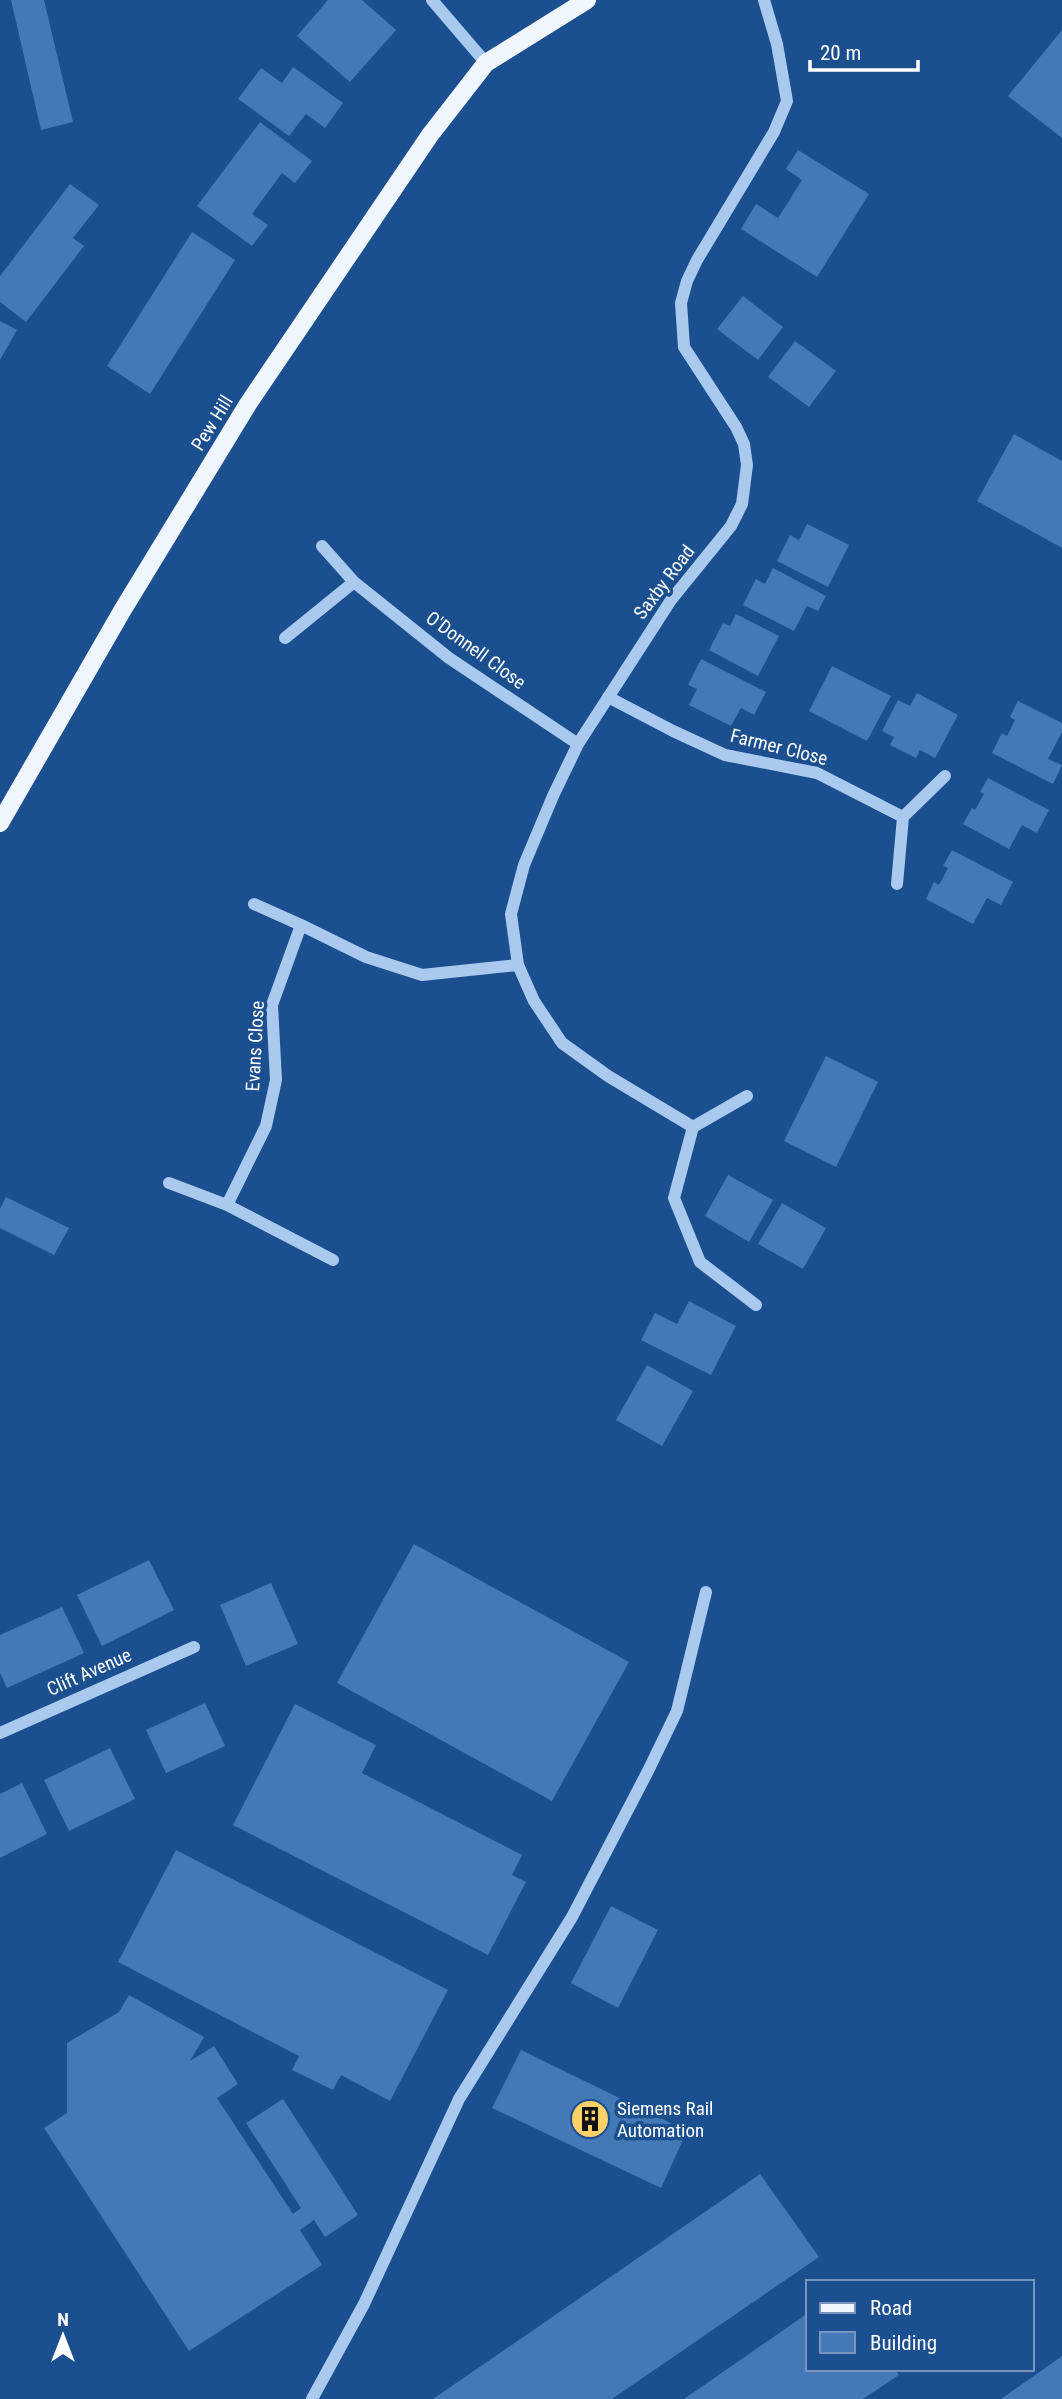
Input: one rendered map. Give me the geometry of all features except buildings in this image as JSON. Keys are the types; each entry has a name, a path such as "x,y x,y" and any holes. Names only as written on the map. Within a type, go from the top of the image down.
{"main road":[{"name":"Pew Hill","path":"0,823 122,611 248,404 430,135 486,63 587,0"}],"street":[{"path":"432,0 486,63"},
{"name":"Saxby Road","path":"693,1127 608,1076 562,1043 534,1001 518,965 511,914 524,864 552,796 578,744 671,600 732,526 743,504 747,465 744,444 736,427 684,347 681,303 697,260 774,132 787,101 777,44 764,0"},
{"name":"O'Donnell Close","path":"322,546 354,582 449,658 578,744"},
{"path":"285,638 354,582"},
{"name":"Farmer Close","path":"608,697 725,755 817,773 903,817"},
{"path":"897,884 903,817 945,776"},
{"path":"254,904 366,957 422,975 518,965"},
{"name":"Evans Close","path":"227,1205 267,1126 276,1080 272,1005 301,925"},
{"path":"747,1096 693,1127 674,1198 700,1262 756,1305"},
{"path":"169,1183 227,1205 332,1260"},
{"path":"312,2399 364,2304 459,2099 572,1917 643,1781 677,1711 706,1592"},
{"name":"Clift Avenue","path":"0,1733 194,1647"}],"place":[{"name":"Siemens Rail Automation","path":"590,2119"}]}
